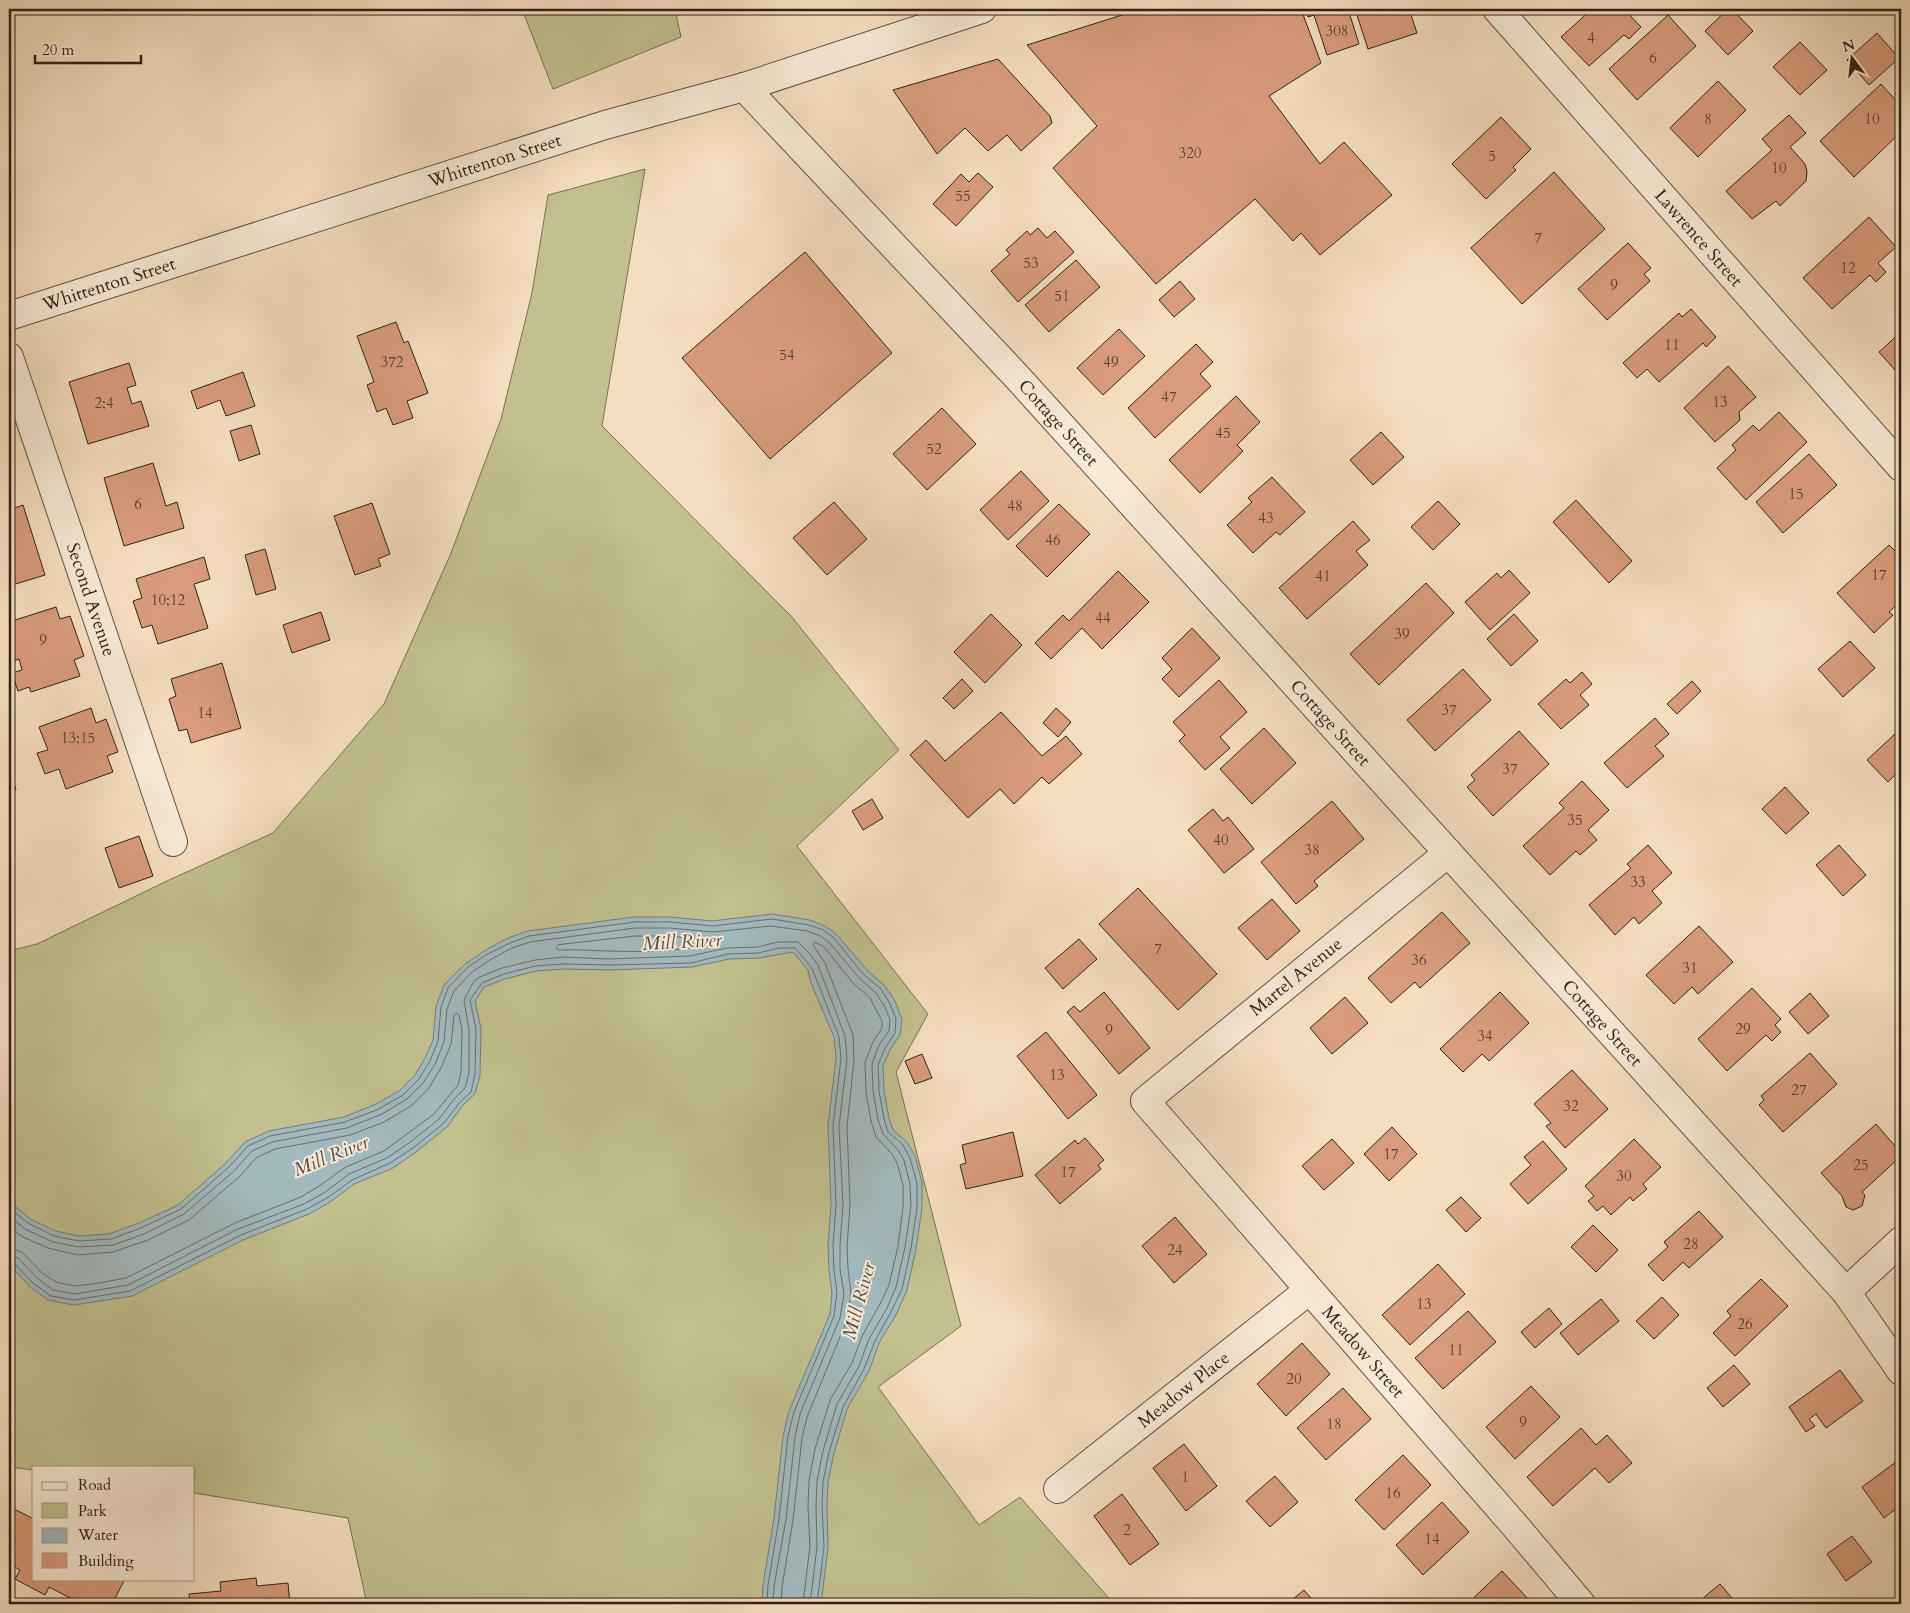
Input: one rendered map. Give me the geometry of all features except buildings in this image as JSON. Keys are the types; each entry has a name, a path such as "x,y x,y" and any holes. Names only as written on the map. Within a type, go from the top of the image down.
{"street":[{"name":"Whittenton Street","path":"9,316 605,125 744,87 982,9"},
{"name":"Lawrence Street","path":"1497,9 1901,467"},
{"name":"Cottage Street","path":"744,87 1018,378 1846,1292 1901,1371"},
{"name":"Second Avenue","path":"9,357 173,842"},
{"name":"Martel Avenue","path":"1145,1101 1448,852"},
{"name":"Meadow Street","path":"1145,1101 1581,1604"},
{"path":"1846,1292 1901,1241"},
{"name":"Meadow Place","path":"1058,1490 1308,1291"}],"green space":[{"path":"522,9 675,9 681,37 553,89"},
{"path":"645,169 602,426 791,616 899,750 797,846 928,1014 896,1072 961,1326 878,1387 979,1525 1020,1497 1114,1604 367,1604 348,1518 195,1493 195,1466 32,1466 32,1470 9,1467 9,951 37,944 169,880 273,833 384,704 451,553 501,419 532,293 548,195"}],"water":[{"name":"Mill River","path":"772,914 810,920 825,926 836,934 867,970 885,986 895,1001 902,1019 900,1035 890,1050 883,1066 884,1090 893,1130 907,1142 915,1156 922,1182 922,1208 907,1290 897,1313 879,1343 869,1371 847,1409 834,1453 828,1482 828,1548 821,1604 762,1603 783,1436 789,1411 830,1314 832,1293 828,1246 831,1204 828,1126 836,1058 834,1037 811,983 808,970 793,952 759,958 729,959 692,967 536,971 484,987 475,1001 481,1028 480,1075 475,1094 463,1105 447,1127 393,1168 354,1184 330,1202 309,1214 243,1240 132,1296 74,1305 48,1300 30,1287 9,1264 9,1201 30,1219 56,1231 79,1236 109,1234 178,1205 226,1163 245,1142 269,1131 344,1117 376,1104 399,1091 415,1075 433,1040 436,1006 444,985 465,964 508,938 528,931 634,917 670,917 712,921"}]}
